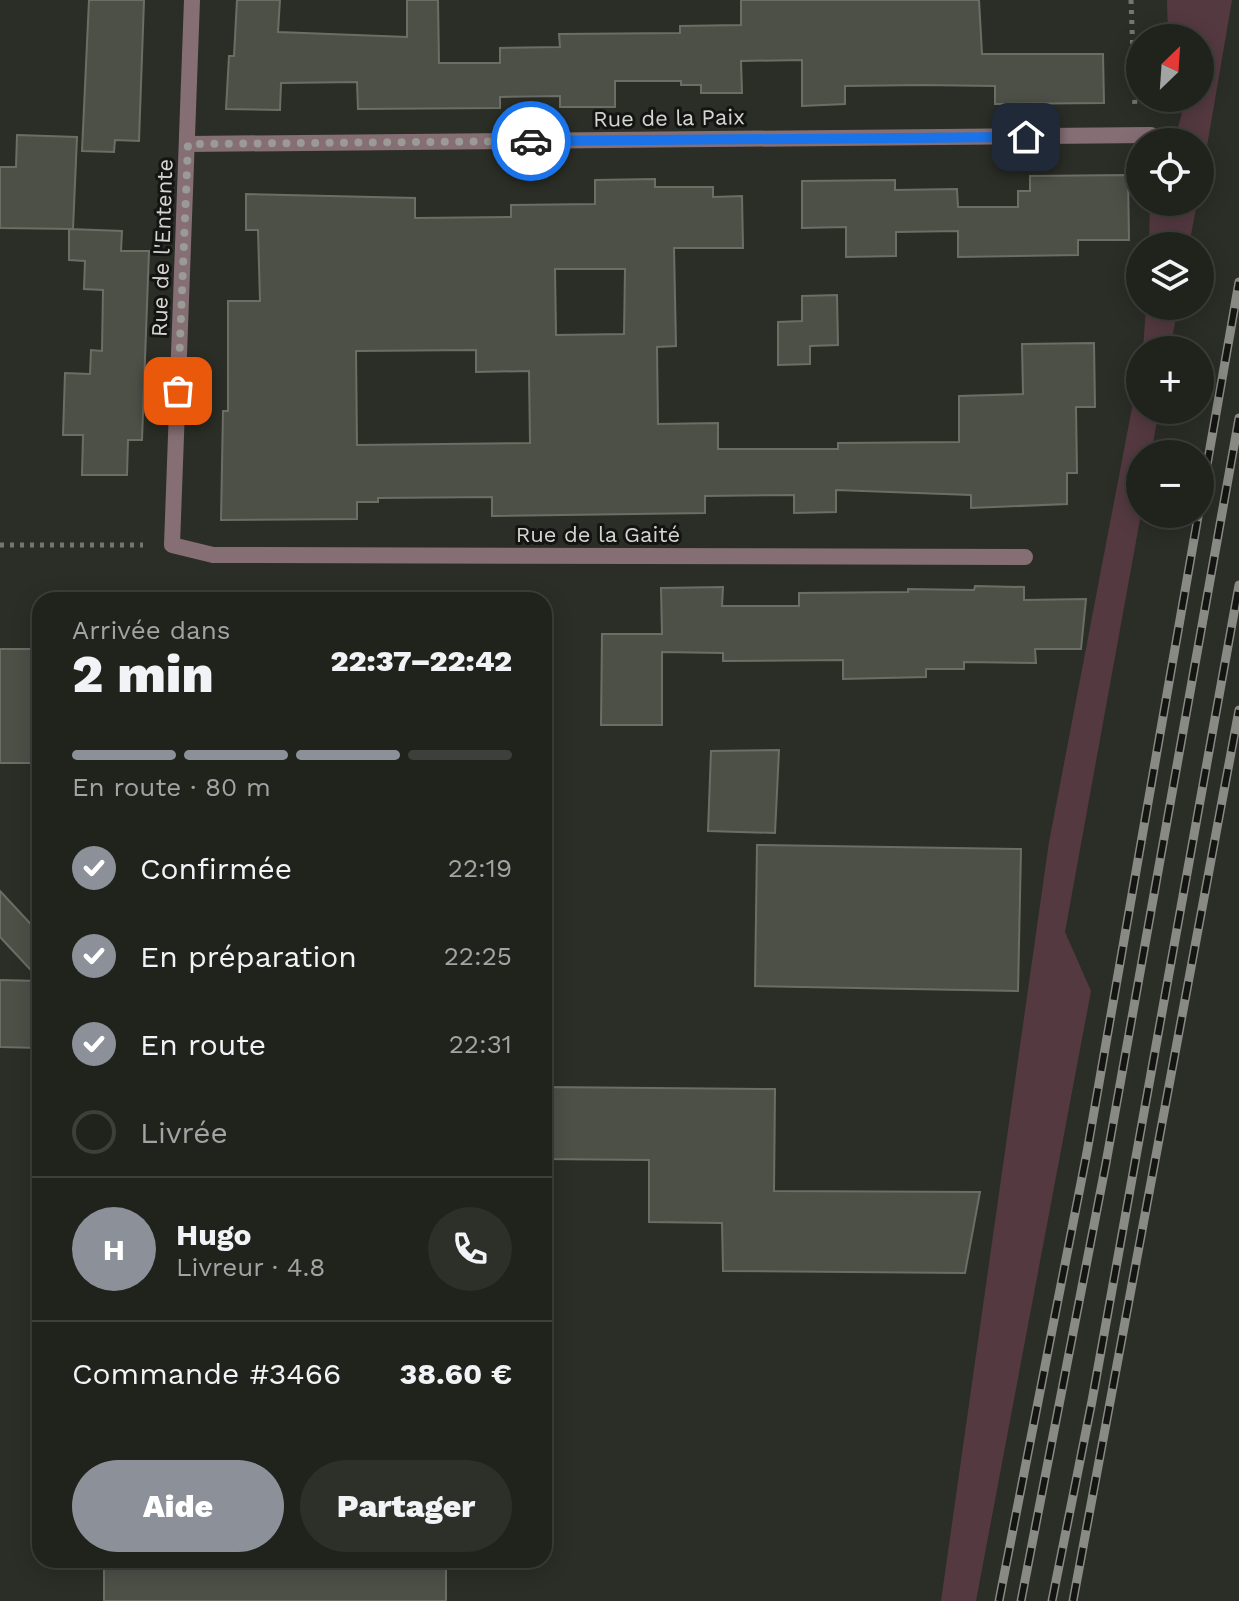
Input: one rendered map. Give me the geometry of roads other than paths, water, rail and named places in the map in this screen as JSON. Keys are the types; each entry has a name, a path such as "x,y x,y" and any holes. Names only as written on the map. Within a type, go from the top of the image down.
{"street":[{"name":"Rue de l'Entente","path":"172,545 192,0"},
{"name":"Rue de la Paix","path":"188,144 1126,135"},
{"name":"Rue de la Gaité","path":"172,545 213,555 1025,557"}],"railway":[{"path":"999,1601 1087,1152 1239,282"},
{"path":"1021,1601 1106,1163 1239,418"},
{"path":"1052,1601 1092,1401 1239,585"},
{"path":"1073,1601 1239,710"}]}
